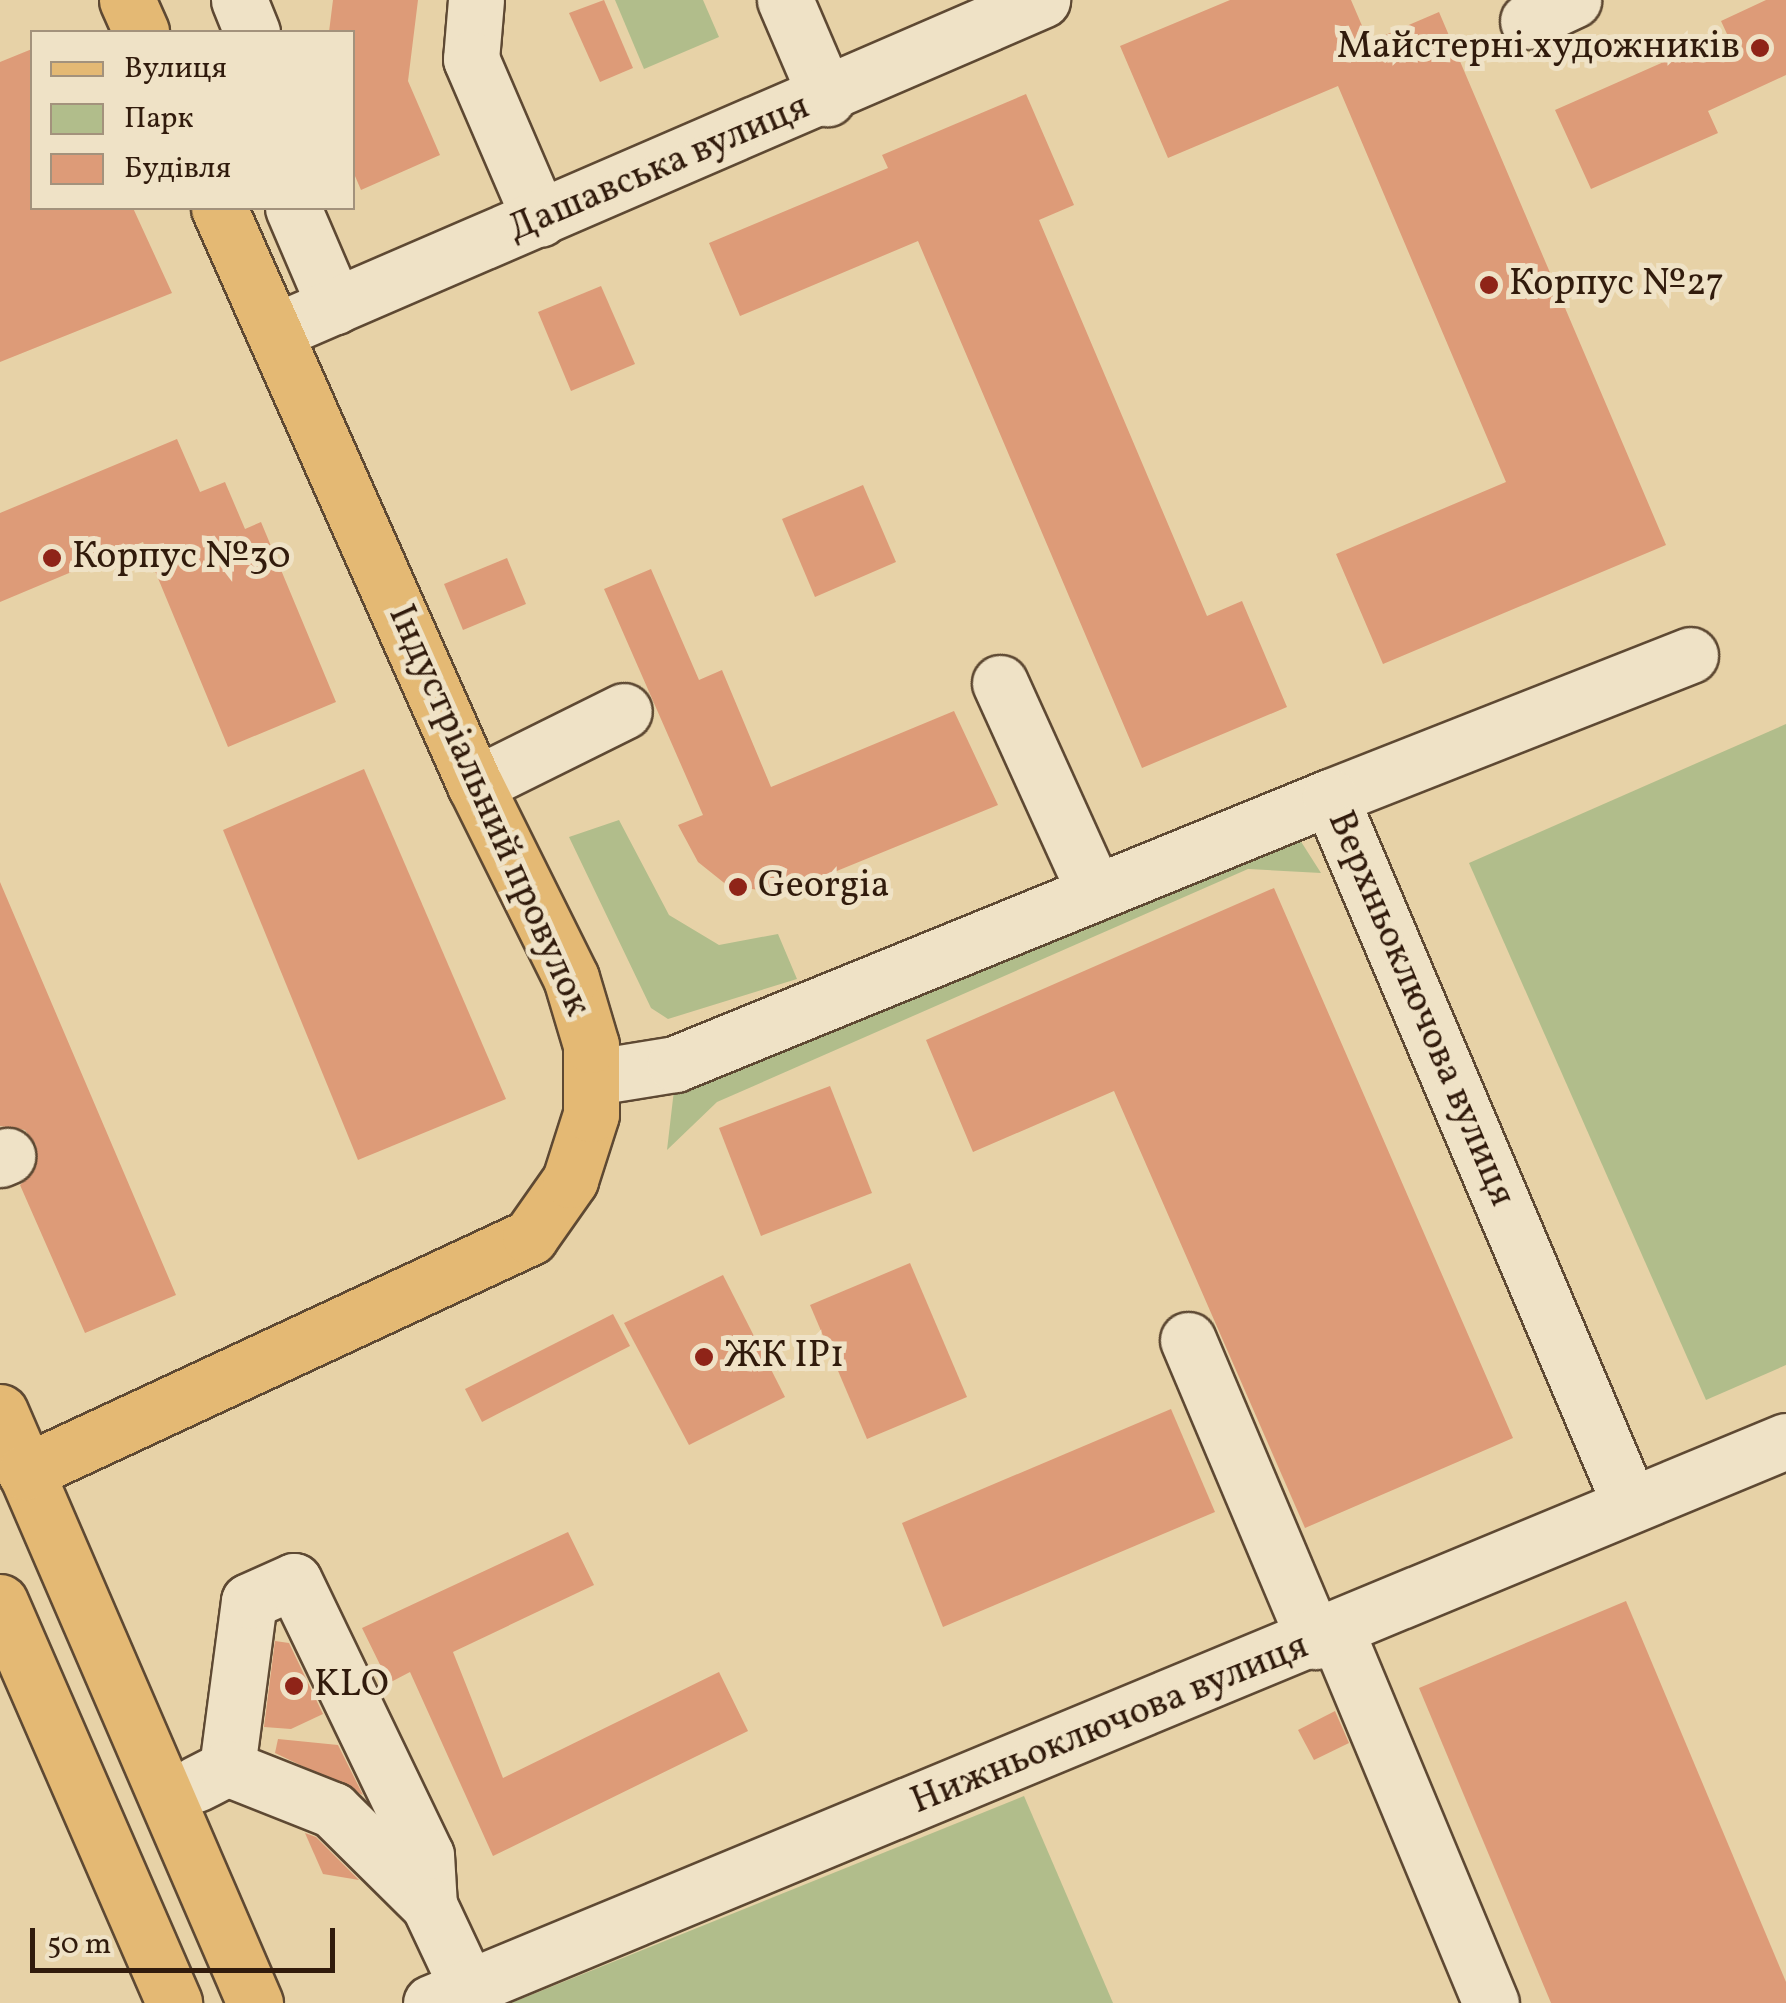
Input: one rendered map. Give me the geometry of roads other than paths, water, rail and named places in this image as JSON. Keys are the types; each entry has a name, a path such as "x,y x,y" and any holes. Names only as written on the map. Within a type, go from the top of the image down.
{"main road":[{"path":"127,0 141,30"},
{"name":"Індустріальний провулок","path":"25,1472 530,1236 570,1180 595,1077 571,978 475,785 220,210"},
{"path":"0,1412 163,1802 254,2003"},
{"path":"0,1602 174,2003"}],"street":[{"path":"239,0 251,30"},
{"path":"476,0 471,59 540,219"},
{"path":"785,0 826,98"},
{"name":"Дашавська вулиця","path":"274,332 826,98 1023,4"},
{"path":"293,210 335,306"},
{"path":"1330,797 1690,655"},
{"path":"1000,682 1096,892"},
{"path":"475,785 624,711"},
{"name":"Верхньоключова вулиця","path":"595,1077 675,1064 1330,797 1630,1504"},
{"path":"1188,1340 1491,2003"},
{"name":"Нижньоключова вулиця","path":"449,1996 1325,1636 1786,1440"},
{"path":"226,1768 249,1601 294,1581 426,1855 429,1905 449,1996"},
{"path":"163,1802 226,1768 334,1810 429,1905"}],"place":[{"name":"Майстерні художників","path":"1760,48"},
{"name":"Корпус №27","path":"1489,285"},
{"name":"Корпус №30","path":"52,558"},
{"name":"Georgia","path":"738,887"},
{"name":"ЖК IP1","path":"704,1357"},
{"name":"KLO","path":"294,1686"}]}
